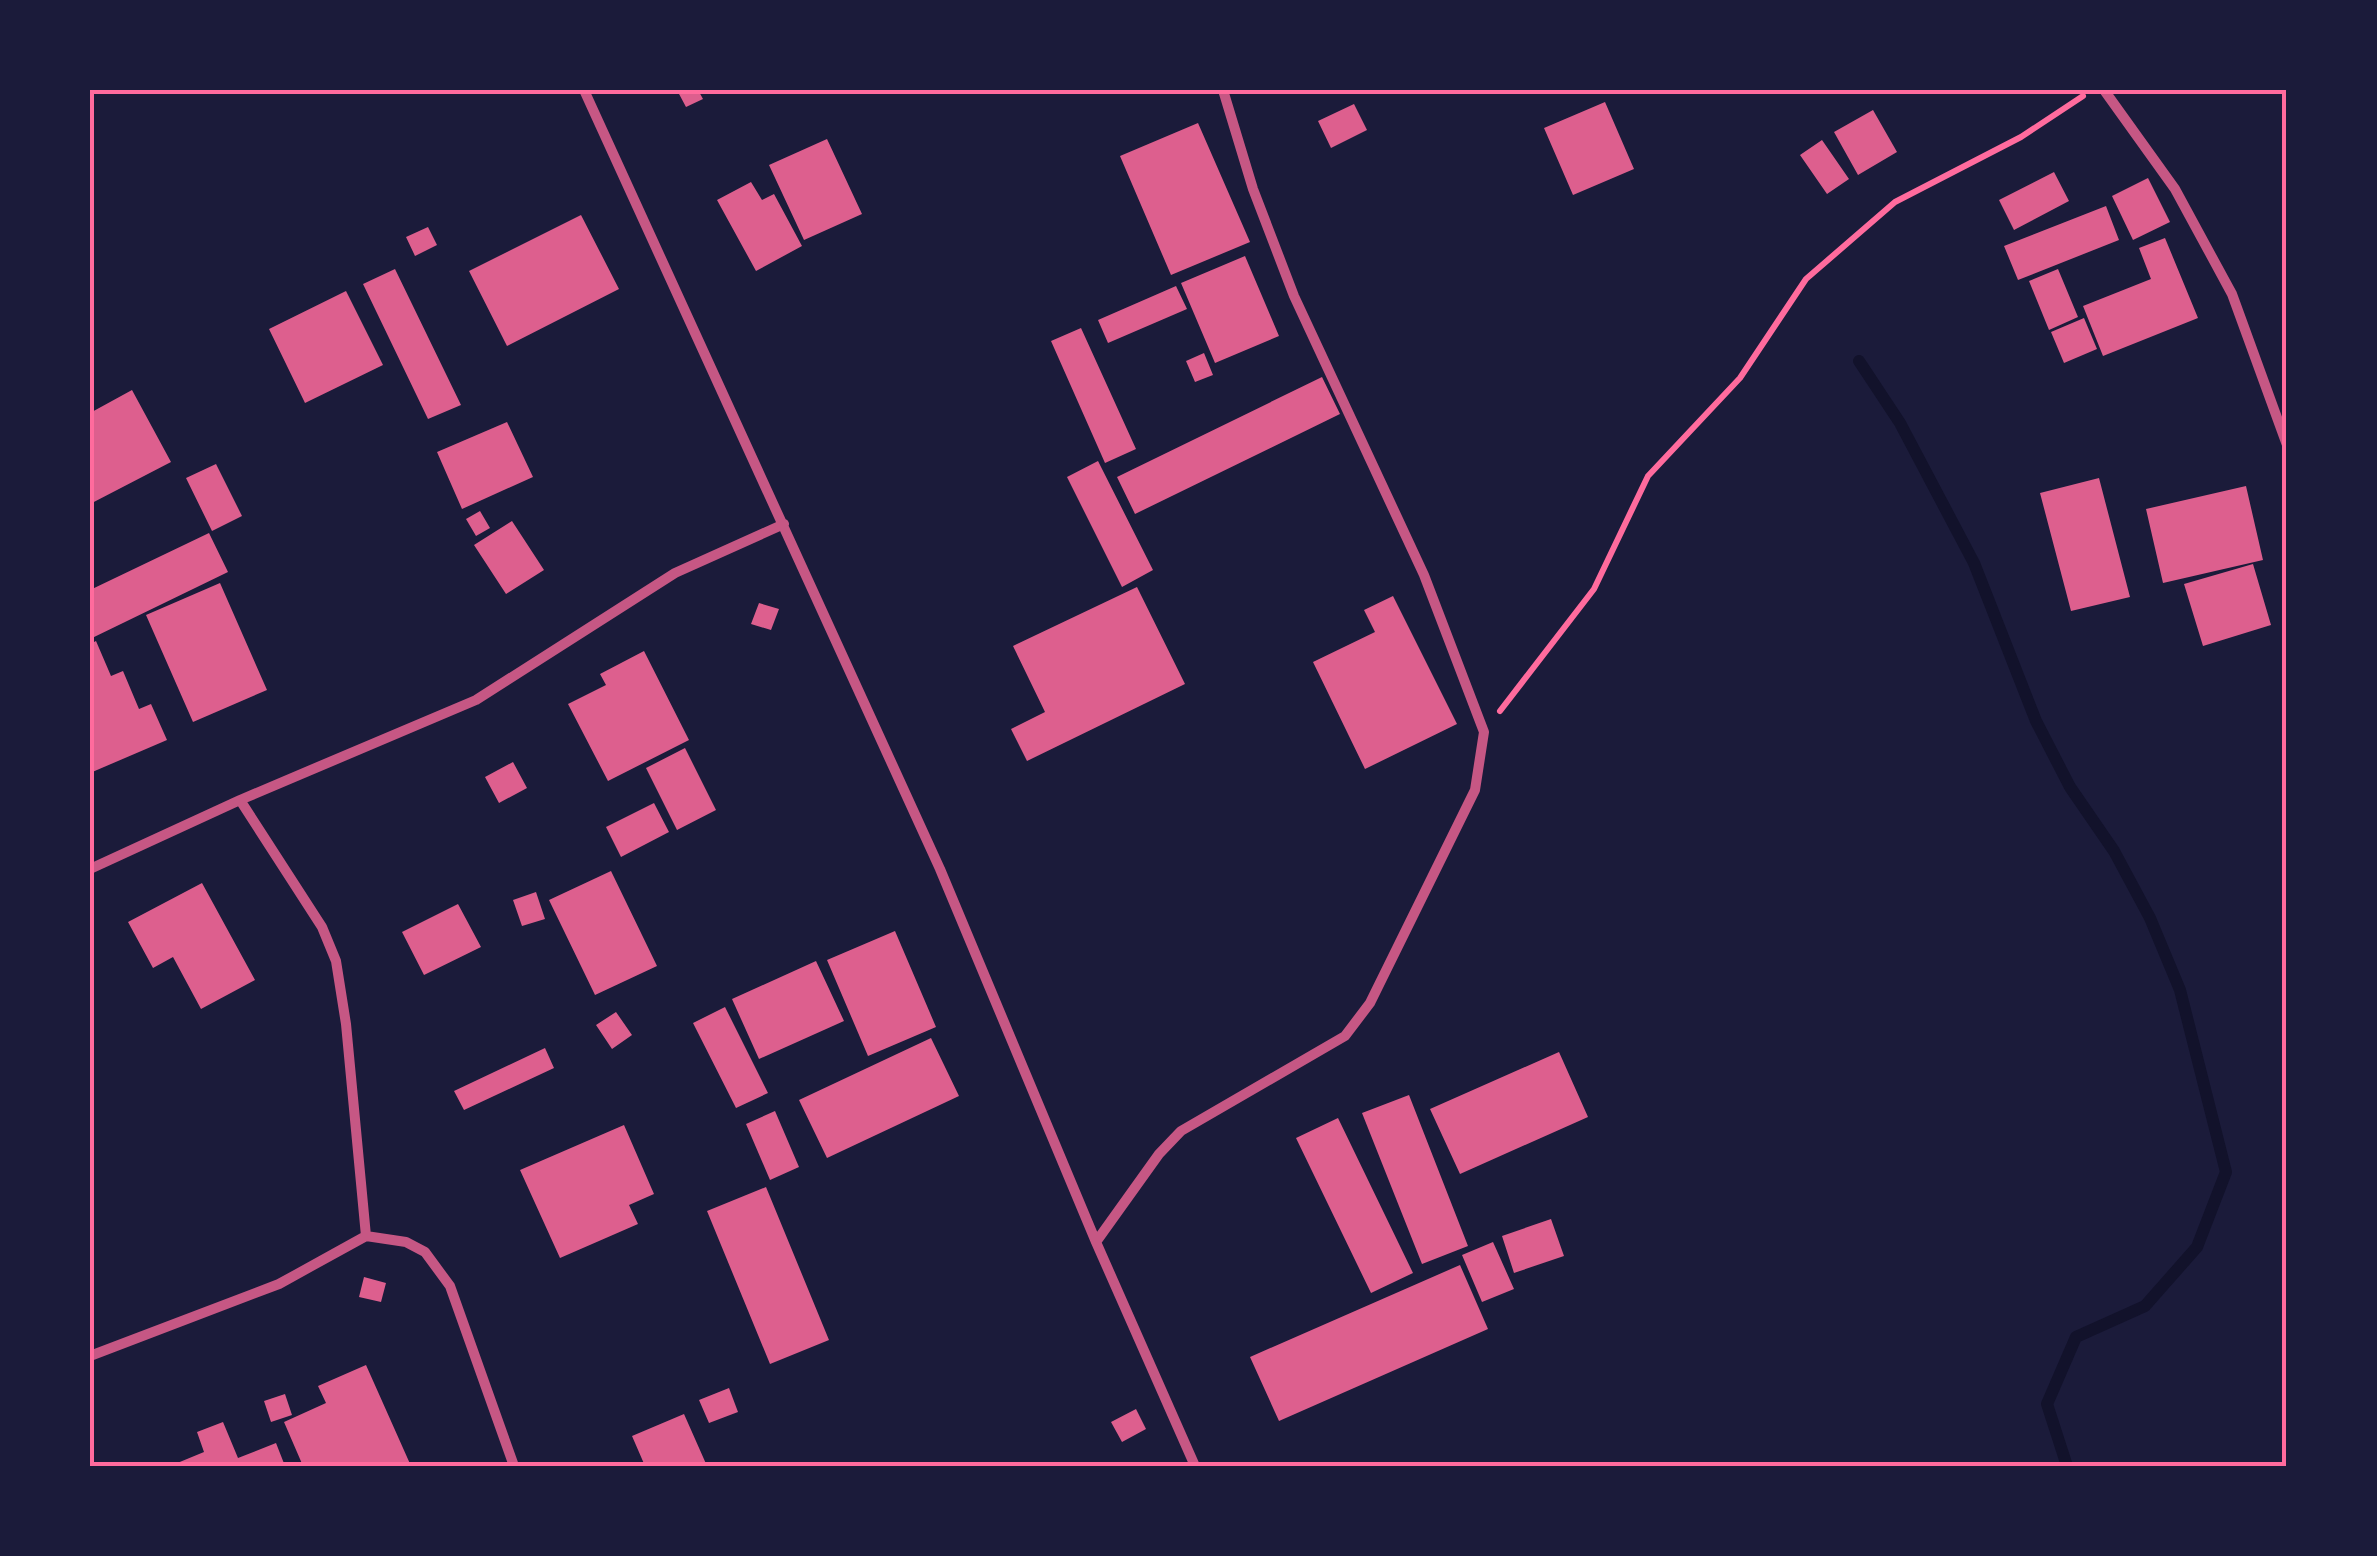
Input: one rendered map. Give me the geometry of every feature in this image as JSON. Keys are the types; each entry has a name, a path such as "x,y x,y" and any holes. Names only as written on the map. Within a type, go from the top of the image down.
{"street":[{"path":"584,90 940,870 1195,1466"},
{"path":"1096,1242 1159,1154 1181,1131 1345,1036 1370,1003 1475,790 1484,732 1424,575 1294,296 1252,188 1223,90"},
{"path":"2104,90 2175,189 2232,294 2287,445"},
{"path":"90,869 240,800 476,700 675,573 784,524"},
{"path":"240,800 322,927 336,961 346,1024 366,1236"},
{"path":"90,1356 279,1284 366,1236 406,1242 425,1252 450,1286 514,1466"}],"path":[{"path":"1484,732 1594,589 1648,476 1740,378 1806,279 1895,202 2021,137 2092,90"}],"building":[{"path":"698,90 703,99 686,107 678,92"},
{"path":"1605,102 1634,169 1573,195 1544,128"},
{"path":"1354,104 1367,130 1331,148 1318,121"},
{"path":"1873,110 1897,152 1858,175 1834,132"},
{"path":"1198,123 1250,242 1171,275 1120,156"},
{"path":"827,139 862,214 804,240 769,165"},
{"path":"1822,140 1849,179 1827,194 1800,155"},
{"path":"2054,172 2069,201 2014,230 1999,200"},
{"path":"2148,178 2170,222 2133,240 2112,196"},
{"path":"751,182 762,200 774,194 802,246 756,271 717,200"},
{"path":"2106,206 2119,240 2018,280 2004,246"},
{"path":"581,215 619,289 507,346 469,271"},
{"path":"428,227 437,245 415,256 406,237"},
{"path":"2165,238 2198,318 2103,356 2083,306 2151,279 2139,248"},
{"path":"1245,256 1279,336 1215,363 1181,283"},
{"path":"395,269 461,405 428,419 363,284"},
{"path":"2058,269 2078,317 2049,330 2029,281"},
{"path":"1176,286 1187,309 1108,343 1098,320"},
{"path":"346,291 383,365 305,403 269,329"},
{"path":"2084,318 2097,349 2064,363 2051,332"},
{"path":"1081,328 1136,449 1105,463 1051,341"},
{"path":"1204,353 1213,375 1195,382 1186,361"},
{"path":"1322,377 1340,414 1135,514 1117,477"},
{"path":"132,390 171,462 90,504 90,413"},
{"path":"507,422 533,477 462,509 437,452"},
{"path":"1098,461 1153,570 1122,587 1067,477"},
{"path":"216,464 242,516 212,531 186,478"},
{"path":"2099,478 2130,597 2071,611 2040,493"},
{"path":"2246,486 2263,560 2163,583 2146,509"},
{"path":"480,511 490,528 476,536 466,519"},
{"path":"512,521 544,570 506,594 474,545"},
{"path":"209,533 228,572 90,639 90,590"},
{"path":"2253,564 2271,625 2203,646 2184,584"},
{"path":"220,583 267,690 193,722 146,615"},
{"path":"1137,587 1185,684 1027,761 1011,729 1045,712 1013,646"},
{"path":"1393,596 1457,724 1365,769 1313,662 1375,632 1364,610"},
{"path":"759,603 779,609 771,630 751,624"},
{"path":"96,641 111,676 123,671 139,709 151,704 167,740 90,773 90,644"},
{"path":"644,651 689,740 608,781 568,704 606,685 600,674"},
{"path":"685,748 716,810 677,830 646,768"},
{"path":"513,762 527,788 499,803 485,777"},
{"path":"654,803 669,832 621,857 606,827"},
{"path":"611,871 657,966 595,995 549,900"},
{"path":"202,883 255,980 201,1009 173,957 153,968 128,922"},
{"path":"536,892 545,919 522,926 513,900"},
{"path":"458,904 481,947 424,975 402,932"},
{"path":"895,931 936,1027 868,1056 827,960"},
{"path":"816,961 844,1021 759,1059 732,999"},
{"path":"725,1007 768,1093 736,1108 693,1023"},
{"path":"616,1012 632,1035 612,1049 596,1025"},
{"path":"931,1038 959,1096 827,1158 799,1100"},
{"path":"545,1048 554,1068 464,1110 454,1091"},
{"path":"1559,1052 1588,1117 1460,1174 1430,1109"},
{"path":"1409,1095 1468,1246 1422,1264 1362,1113"},
{"path":"775,1111 799,1167 770,1180 746,1124"},
{"path":"1338,1118 1413,1273 1371,1293 1296,1138"},
{"path":"624,1125 654,1194 629,1205 638,1224 560,1258 520,1170"},
{"path":"766,1187 829,1340 770,1364 707,1211"},
{"path":"1551,1219 1564,1256 1514,1273 1502,1236"},
{"path":"1493,1242 1514,1289 1482,1302 1462,1255"},
{"path":"1460,1265 1488,1329 1279,1421 1250,1357"},
{"path":"364,1277 386,1283 381,1302 359,1297"},
{"path":"366,1365 411,1466 303,1466 284,1422 326,1403 318,1386"},
{"path":"729,1388 738,1412 709,1423 699,1400"},
{"path":"285,1394 292,1415 271,1422 264,1401"},
{"path":"1136,1409 1146,1429 1122,1442 1111,1422"},
{"path":"684,1414 707,1466 645,1466 632,1436"},
{"path":"223,1422 238,1458 276,1443 285,1466 170,1466 204,1452 197,1432"}],"waterway":[{"path":"1859,361 1900,423 1974,563 2036,721 2070,787 2114,851 2150,918 2180,990 2226,1172 2197,1247 2145,1306 2076,1337 2047,1404 2067,1466"}]}
